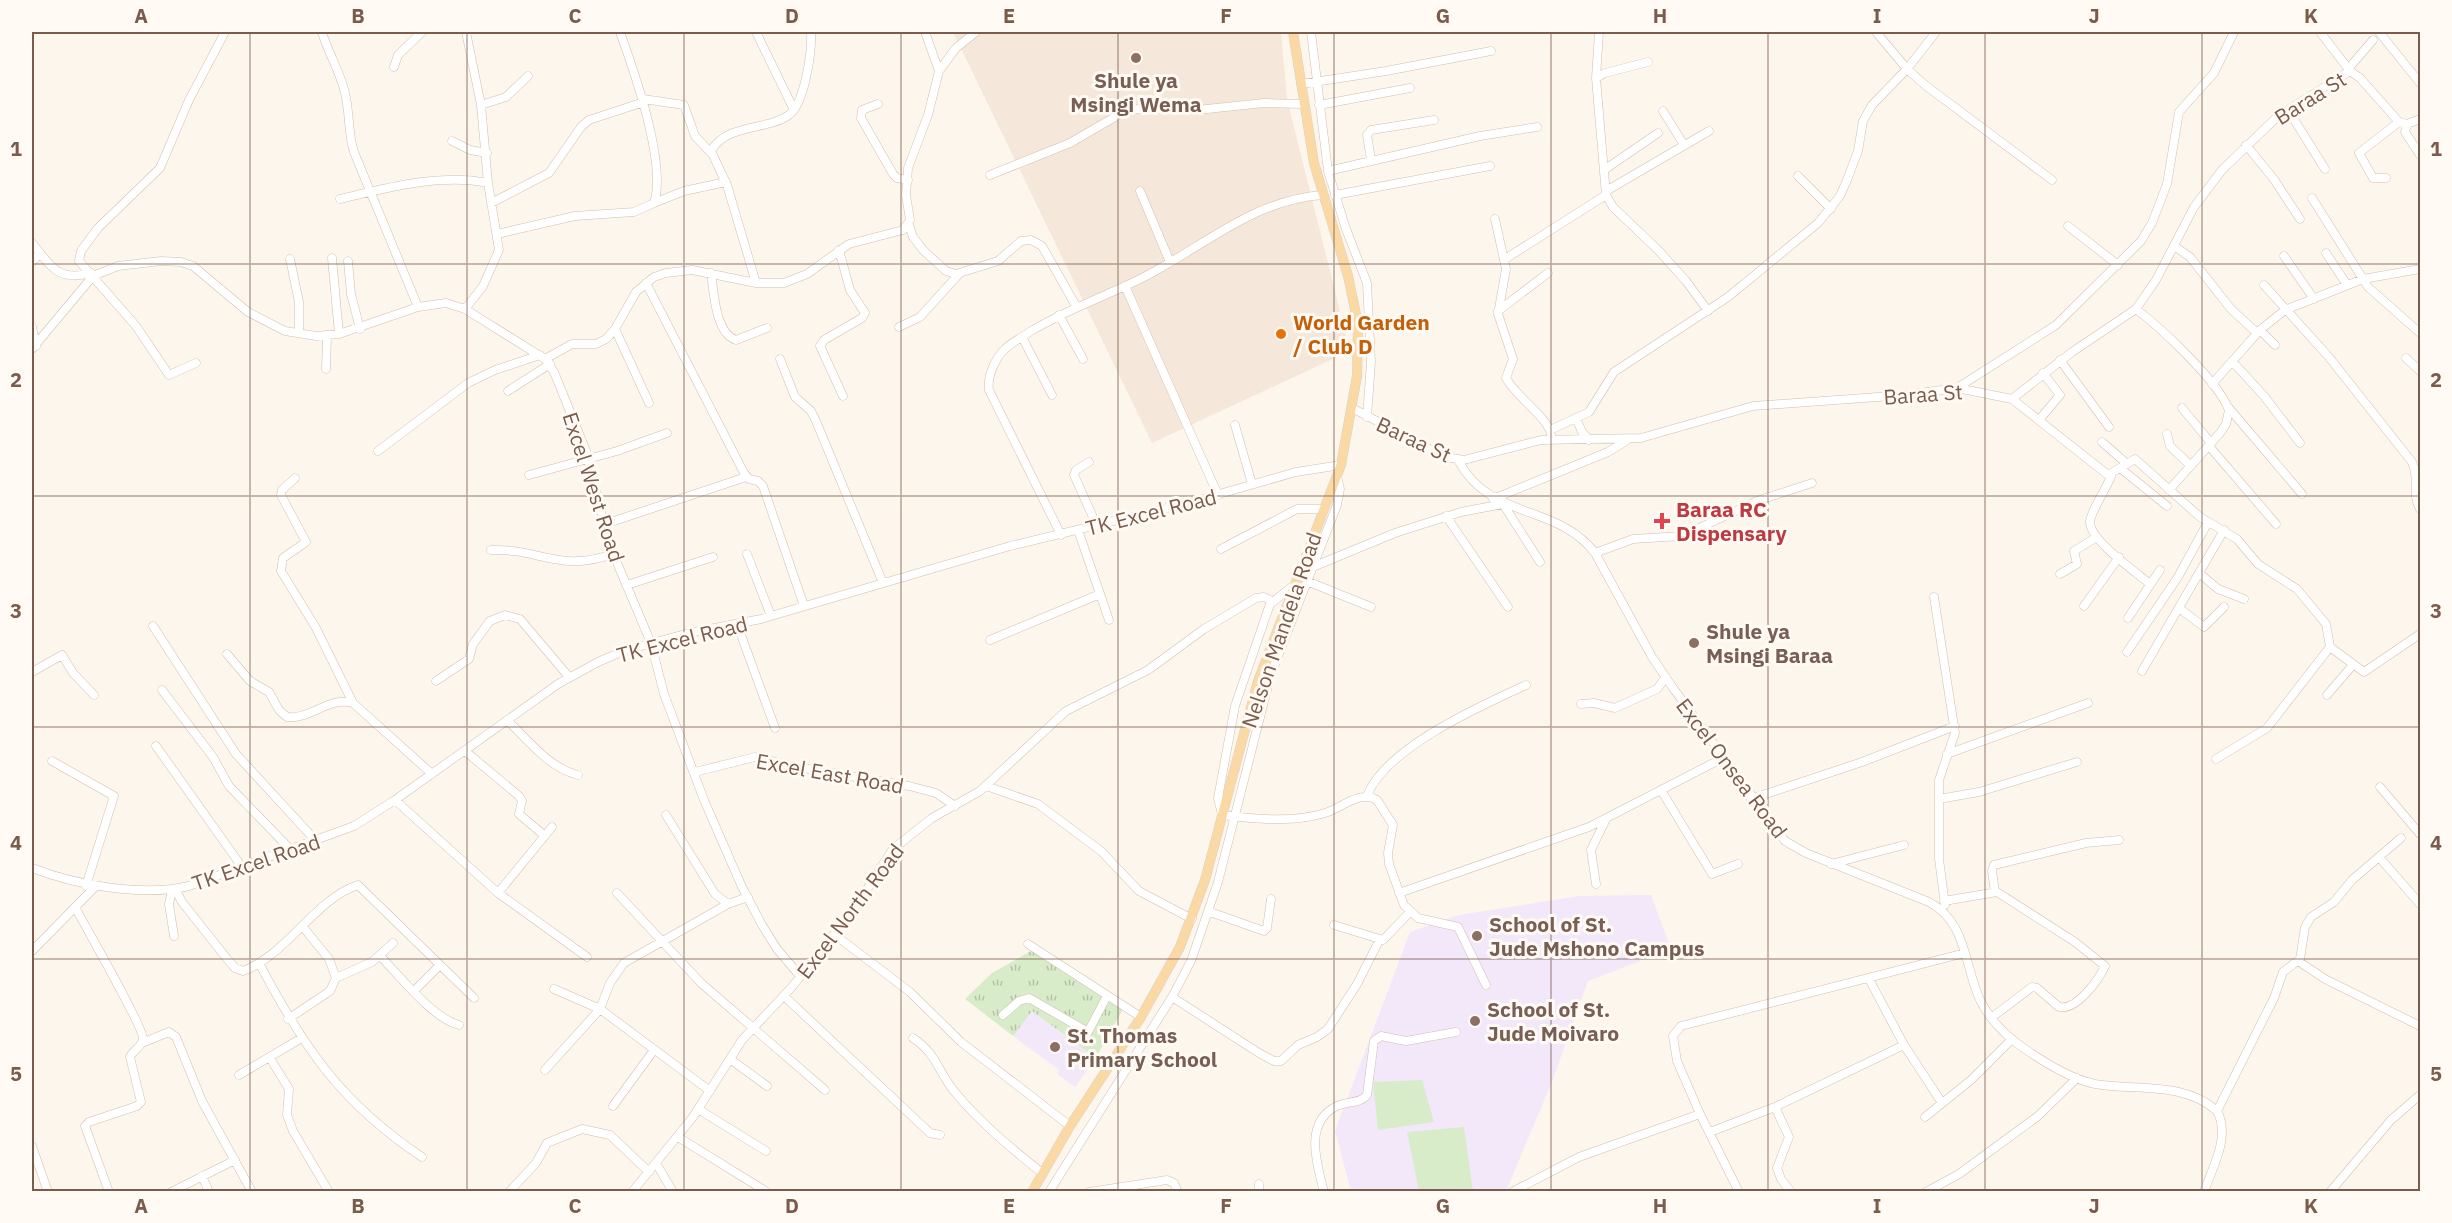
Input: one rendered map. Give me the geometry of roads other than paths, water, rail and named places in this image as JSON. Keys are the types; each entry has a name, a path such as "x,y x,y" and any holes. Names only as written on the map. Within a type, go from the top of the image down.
{"main road":[{"name":"Nelson Mandela Road","path":"1032,1191 1070,1126 1141,1017 1176,955 1192,920 1258,681 1341,465 1352,408 1358,346 1354,300 1322,195 1303,104 1293,32"}],"street":[{"path":"196,363 169,375 136,326 79,262 81,251 102,223 160,168 189,100 225,32"},
{"path":"322,32 342,79 350,112 351,144 418,307"},
{"path":"394,67 398,55 422,32"},
{"path":"465,309 493,269 499,250 488,183 481,105 466,32"},
{"path":"620,32 644,101 657,175 654,203"},
{"path":"756,32 794,110"},
{"path":"711,153 713,147 728,136 744,128 780,119 794,110 805,83 811,32"},
{"path":"925,32 939,70"},
{"path":"959,274 946,270 923,250 913,237 909,225 908,168 932,101 939,70 956,48 976,32"},
{"path":"1311,32 1328,171 1367,283 1371,362 1367,417"},
{"path":"1599,32 1596,78 1606,193 1613,207 1686,280 1708,311"},
{"path":"1876,32 1907,69 1993,138 2052,180"},
{"path":"1550,430 1592,409 1614,372 1708,311 1818,223 1840,196 1853,164 1866,113 1907,69 1936,32"},
{"path":"1957,388 2040,337 2118,265 2146,233 2160,205 2167,184 2179,112 2214,73 2234,32"},
{"path":"2320,32 2349,70 2373,40"},
{"path":"2379,32 2421,83"},
{"path":"1301,84 1491,51"},
{"path":"1596,78 1605,73 1648,62"},
{"name":"Baraa St","path":"1352,408 1445,457 1458,460 1551,439 1627,440 1753,406 1905,395 1957,388 2012,399 2026,390 2060,360 2136,309 2202,194 2246,145 2288,110 2349,70 2360,78 2403,123 2405,132 2421,155"},
{"path":"481,105 506,97 528,76"},
{"path":"1319,105 1410,88"},
{"path":"491,203 549,173 581,127 589,120 644,101 684,105 695,136 711,153 726,182 756,283"},
{"path":"990,175 1070,143 1120,114 1137,109 1197,110 1264,103 1303,104"},
{"path":"878,104 862,110 861,118 893,174 897,178 908,180"},
{"path":"2288,110 2325,170"},
{"path":"1663,111 1684,145"},
{"path":"2386,178 2373,178 2359,153 2403,123 2421,119"},
{"path":"1371,160 1367,135 1371,130 1434,120"},
{"path":"1328,171 1371,160 1537,127"},
{"path":"1505,259 1606,193 1709,131"},
{"path":"1604,170 1658,133"},
{"path":"452,141 470,150 487,153"},
{"path":"2246,145 2273,178 2300,219"},
{"path":"1335,195 1490,166"},
{"path":"1798,176 1831,209"},
{"path":"340,199 370,191 442,182 488,183"},
{"path":"497,234 575,216 634,212 684,191 726,182"},
{"path":"1140,191 1170,262"},
{"path":"1061,535 988,386 999,355 1022,337 1059,315 1125,286 1257,210 1299,197 1322,195"},
{"path":"2312,198 2370,290 2421,333"},
{"path":"1495,219 1505,259 1505,275 1498,311 1513,359 1508,381 1550,430 1551,439"},
{"path":"508,391 545,359 572,344 599,343 615,329 636,292 660,275 677,271 711,273 756,283 791,282 807,274 839,250 854,243 899,233 909,225"},
{"path":"2068,226 2118,265"},
{"path":"899,327 920,317 959,274 998,261 1021,241 1035,240 1042,246 1076,306"},
{"path":"32,243 59,274 69,276 92,275 132,263 161,261 188,264 201,271 248,312 275,326 299,333 327,336 339,334 360,329 418,307 446,303 465,309 545,359"},
{"path":"2174,246 2190,257 2232,309 2275,345"},
{"path":"839,250 850,290 865,313 862,318 824,340 820,346 843,396"},
{"path":"2326,253 2347,285"},
{"path":"32,262 40,254"},
{"path":"2284,256 2314,299"},
{"path":"332,258 339,334"},
{"path":"290,259 299,302 299,333"},
{"path":"348,261 351,294 360,329"},
{"path":"2212,384 2258,331 2284,310 2363,279 2421,269"},
{"path":"711,273 718,313 729,336 736,340 767,328"},
{"path":"1498,311 1548,273"},
{"path":"34,347 92,275"},
{"path":"646,283 746,477 762,486 804,606"},
{"path":"2264,285 2284,310 2328,356 2412,462 2416,473 2414,498 2421,509"},
{"path":"1125,286 1218,495"},
{"path":"2136,309 2163,332 2212,384 2227,406 2302,494"},
{"path":"1059,315 1083,359"},
{"path":"32,327 34,347"},
{"path":"615,329 650,403"},
{"path":"326,369 327,336"},
{"path":"1022,337 1052,395"},
{"path":"2406,358 2421,371"},
{"path":"378,451 457,390 477,378 545,359"},
{"name":"Excel West Road","path":"545,359 589,460 613,554 651,643"},
{"path":"780,359 795,397 811,411 816,421 883,583"},
{"path":"2060,360 2109,427"},
{"path":"2232,361 2268,401 2300,443"},
{"path":"2039,420 2060,395 2043,373"},
{"path":"2012,399 2105,474 2112,474"},
{"path":"2169,490 2226,424 2227,406"},
{"path":"2182,408 2276,524"},
{"path":"1576,418 1582,432 1589,440"},
{"path":"1235,425 1252,484"},
{"path":"528,475 589,460 667,433"},
{"path":"2167,434 2170,446 2191,466"},
{"path":"1493,499 1608,452 1627,440"},
{"path":"2102,442 2123,466 2167,506"},
{"path":"2150,584 2097,537 2090,519 2112,474 2135,459 2208,522 2236,539 2258,564 2302,594 2326,624 2330,647 2360,672 2367,671 2421,634"},
{"name":"Excel Onsea Road","path":"1458,460 1471,479 1493,499 1577,533 1595,553 1666,677 1751,799 1785,841 1831,864 1929,902 1947,914"},
{"path":"1089,462 1076,470 1074,475 1098,526"},
{"name":"TK Excel Road","path":"32,868 86,886 173,889 242,867 354,826 395,800 569,677 598,662 651,643 771,616 1010,546 1098,526 1312,468 1341,465"},
{"path":"1049,1191 1172,997 1210,912 1271,674 1310,582 1337,505 1340,489 1337,476"},
{"path":"605,524 746,477"},
{"path":"295,478 282,490 281,495 306,542 283,558 281,571 316,628 353,702 432,774"},
{"path":"1595,553 1633,539 1682,536 1757,501 1812,483"},
{"path":"1315,566 1378,539 1446,516 1503,504 1540,562"},
{"path":"1221,549 1297,509 1324,509"},
{"path":"1446,516 1508,607"},
{"path":"2127,652 2178,577 2208,522"},
{"path":"1078,530 1109,620"},
{"path":"2142,671 2224,530"},
{"path":"2060,574 2077,564 2074,551 2077,548 2097,537"},
{"path":"491,550 507,550 569,563 613,554"},
{"path":"747,554 771,616"},
{"path":"627,585 713,557"},
{"path":"2084,606 2119,557"},
{"path":"2128,618 2160,570"},
{"path":"2199,573 2218,589 2244,599"},
{"path":"1310,582 1371,607"},
{"path":"1293,586 1272,601 1260,627 1231,720 1218,798 1222,815 1298,818 1323,814 1367,796 1379,777 1423,738 1526,685"},
{"path":"990,640 1100,594"},
{"name":"Excel North Road","path":"632,1191 678,1137 751,1028 784,996 835,935 862,899 893,849 909,834 986,786 1066,711 1148,670 1204,629 1256,598 1264,597 1272,601"},
{"path":"1934,597 1955,739 1940,773 1939,859 1947,914 1955,925 1979,998 1991,1018 2012,1039 2077,1078 2094,1083 2181,1093 2204,1102 2217,1111 2221,1126 2219,1149 2204,1191"},
{"path":"2179,608 2204,627 2224,607"},
{"path":"436,681 469,659 473,644 490,621 505,615 520,619 569,677"},
{"path":"737,624 775,728"},
{"path":"153,626 236,754 316,841"},
{"path":"651,643 664,694 704,800 770,940 800,976"},
{"path":"2216,759 2267,728 2330,647"},
{"path":"227,654 250,681 272,696 279,710 287,717 300,716 340,701 353,702"},
{"path":"32,672 62,655 73,673 94,695"},
{"path":"2328,695 2352,666"},
{"path":"1581,704 1594,703 1615,708 1657,689 1666,677"},
{"path":"162,690 213,756 229,786 290,849"},
{"path":"1947,754 2088,703"},
{"path":"507,720 548,760 578,775"},
{"path":"1751,799 1862,762 1954,726"},
{"path":"156,746 242,867"},
{"path":"465,751 519,796 522,801 518,811 520,816 545,836"},
{"name":"Excel East Road","path":"695,772 755,757 765,757 796,767 909,786 936,793 955,806"},
{"path":"1399,893 1561,838 1607,818 1723,758"},
{"path":"52,761 114,796 86,886"},
{"path":"1939,799 1980,792 2077,762"},
{"path":"986,786 1038,804 1101,851 1139,891 1192,920"},
{"path":"2380,787 2421,834"},
{"path":"1661,790 1710,872 1715,874 1738,864"},
{"path":"1367,796 1377,800 1393,825 1388,853 1399,893 1410,912 1421,919 1458,927 1486,985"},
{"path":"395,800 498,893 587,957"},
{"path":"666,815 715,894 728,904"},
{"path":"1596,884 1591,850 1607,818"},
{"path":"498,893 552,827"},
{"path":"2217,1111 2274,998 2283,972 2298,961 2310,917 2334,902 2352,880 2401,838"},
{"path":"1995,892 1992,871 1996,865 2086,843 2119,840"},
{"path":"1831,864 1904,845"},
{"path":"2379,857 2421,904"},
{"path":"173,889 235,968 243,971 259,963 330,902 358,885 474,998"},
{"path":"32,951 95,887"},
{"path":"173,889 169,904 174,936"},
{"path":"1944,901 1995,892 2075,942 2105,966 2083,995 2070,1006 2059,1007 2037,988 2032,987 1991,1018"},
{"path":"616,893 660,941 751,1028 825,1090"},
{"path":"545,1070 600,1009 610,983 620,967 660,941 728,904 748,897"},
{"path":"1210,912 1264,931 1267,928 1271,899"},
{"path":"75,908 142,1031 142,1043"},
{"path":"1334,925 1380,939 1388,937 1410,912"},
{"path":"303,927 329,959 336,978"},
{"path":"835,935 910,992 961,1041 1070,1126"},
{"path":"1172,997 1259,1053 1274,1061 1281,1061 1298,1045 1317,1037 1328,1029 1357,984 1380,939"},
{"path":"288,1019 330,991 336,978 380,956 393,943"},
{"path":"1028,944 1141,1017"},
{"path":"1739,1191 1700,1114 1674,1051 1673,1036 1677,1029 1965,953"},
{"path":"380,956 442,1017 459,1025"},
{"path":"2298,961 2325,979 2421,1026"},
{"path":"259,963 300,1039 358,1108 379,1128 422,1157"},
{"path":"414,991 440,965"},
{"path":"1869,979 1904,1045 1942,1103"},
{"path":"554,989 600,1009 710,1090"},
{"path":"784,996 930,1133 940,1135"},
{"path":"1003,1015 1019,1001 1029,998 1088,1032 1107,996"},
{"path":"109,1191 85,1126 87,1122 137,1106 141,1102 130,1057 142,1043 170,1032 173,1034 202,1101 252,1191"},
{"path":"1324,1191 1314,1148 1316,1134 1324,1116 1335,1107 1362,1100 1367,1095 1374,1041 1381,1036 1406,1041 1456,1032"},
{"path":"913,1038 931,1052 939,1070 960,1099 1042,1173"},
{"path":"239,1076 300,1039"},
{"path":"1925,1117 1971,1080 2012,1039"},
{"path":"1710,1132 1775,1107 1904,1045"},
{"path":"613,1106 654,1050"},
{"path":"270,1058 289,1089 287,1115 293,1131 329,1191"},
{"path":"730,1059 767,1086"},
{"path":"1926,1191 1959,1174 2038,1116 2077,1078"},
{"path":"2330,1191 2391,1120 2421,1095"},
{"path":"1775,1107 1789,1137 1777,1168 1781,1179 1791,1191"},
{"path":"698,1109 766,1151"},
{"path":"1512,1191 1587,1154 1700,1114"},
{"path":"509,1191 536,1162 547,1143 582,1129 610,1135 649,1172"},
{"path":"678,1137 767,1191"},
{"path":"32,1146 48,1191"},
{"path":"171,1191 235,1160"},
{"path":"656,1163 673,1191"},
{"path":"202,1176 208,1191"},
{"path":"1089,1191 1167,1180 1174,1183 1178,1191"}],"place":[{"name":"Shule ya Msingi Wema","path":"1136,58"},
{"name":"World Garden / Club D","path":"1281,334"},
{"name":"Baraa RC Dispensary","path":"1662,521"},
{"name":"Shule ya Msingi Baraa","path":"1694,643"},
{"name":"School of St. Jude Mshono Campus","path":"1477,936"},
{"name":"School of St. Jude Moivaro","path":"1475,1021"},
{"name":"St. Thomas Primary School","path":"1055,1047"}]}
